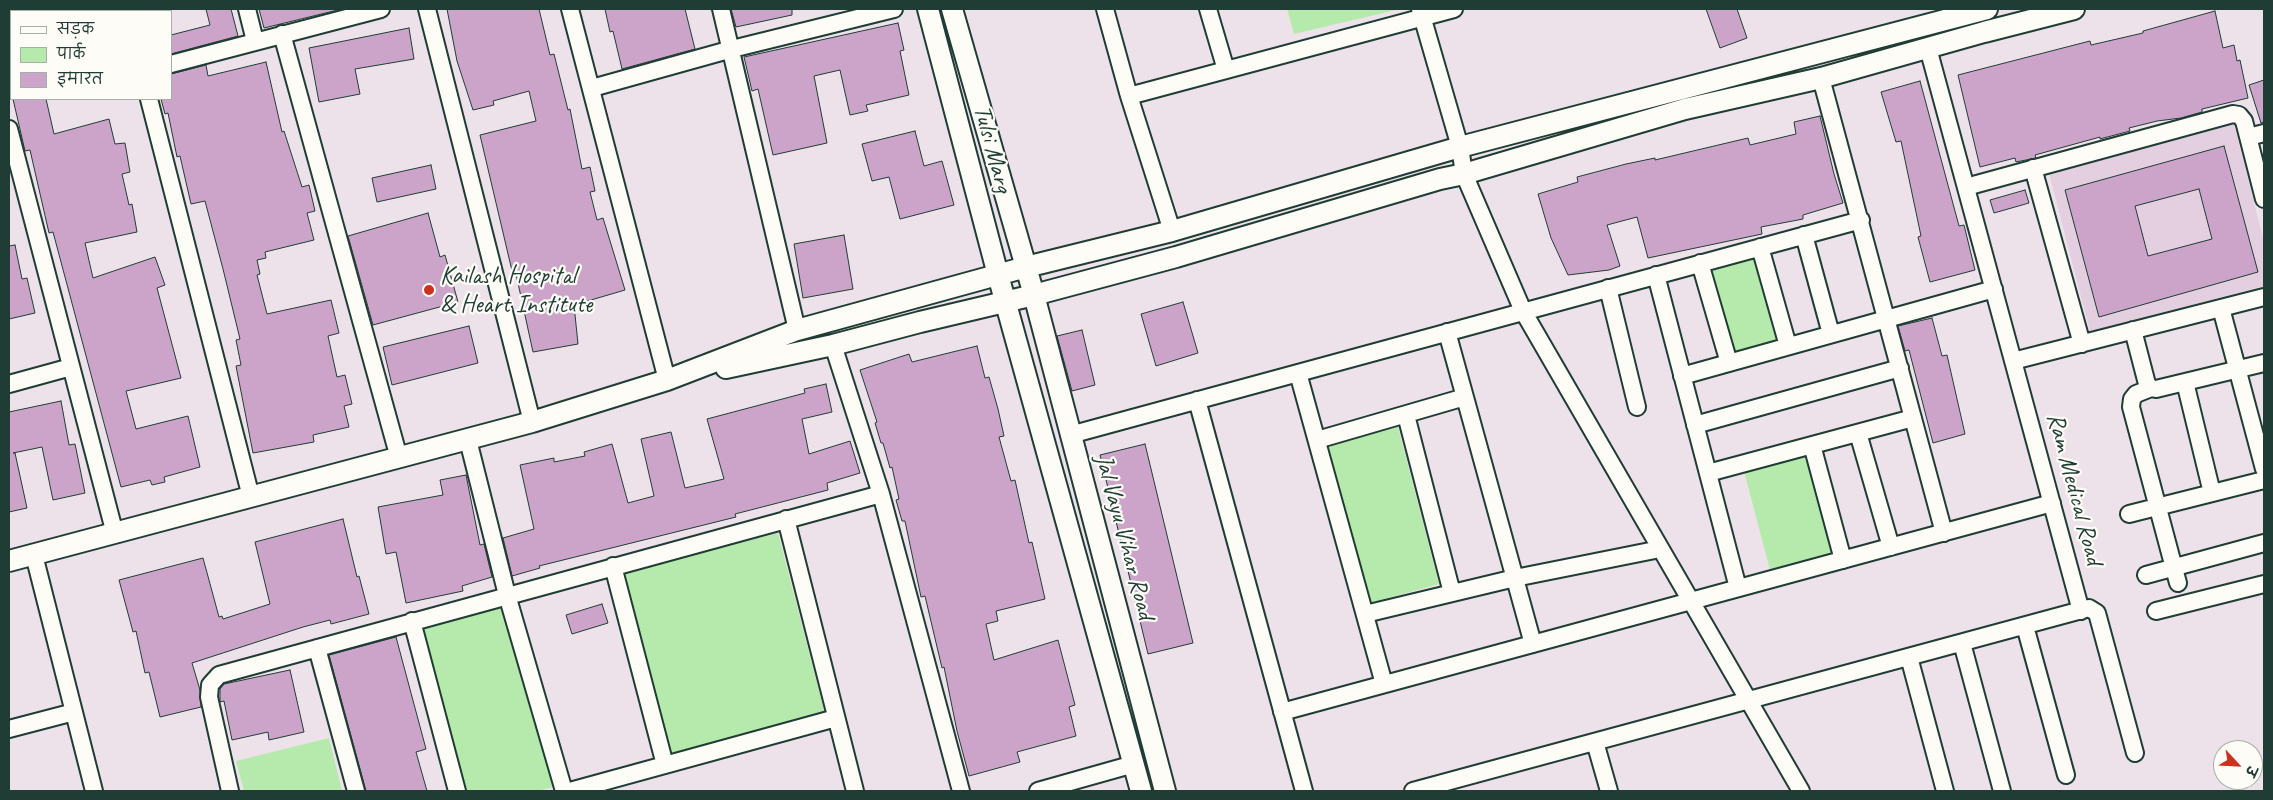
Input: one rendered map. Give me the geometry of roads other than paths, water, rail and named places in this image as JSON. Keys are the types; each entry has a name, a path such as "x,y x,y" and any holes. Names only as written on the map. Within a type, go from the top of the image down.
{"street":[{"path":"247,9 256,42"},
{"path":"427,9 532,422"},
{"path":"570,9 667,380"},
{"path":"721,9 797,330"},
{"path":"592,88 732,49 894,9"},
{"name":"Tulsi Marg","path":"928,9 1006,302"},
{"name":"Tulsi Marg","path":"952,9 1034,295"},
{"path":"1105,9 1129,96 1172,231"},
{"path":"1208,9 1226,70"},
{"path":"1129,96 1226,70 1421,13 1454,9"},
{"path":"9,561 532,422 667,380 797,330 1026,267 1172,231 1460,147 1981,9"},
{"path":"667,380 833,345 1034,295 1176,257 1685,109 1821,78 2074,9"},
{"path":"172,64 372,10"},
{"path":"1421,13 1460,147 1464,174 1523,311 1801,791"},
{"path":"282,34 399,458"},
{"name":"Ram Medical Road","path":"1928,48 2081,611"},
{"path":"1821,78 1861,220 1944,533"},
{"path":"148,100 251,497"},
{"path":"1966,187 2233,114 2239,116 2256,135 2264,199"},
{"path":"9,129 114,534"},
{"path":"2032,168 2082,344"},
{"path":"1070,435 1861,220"},
{"path":"1804,235 1831,334"},
{"path":"1760,247 1788,346"},
{"path":"1700,263 1729,363"},
{"path":"1656,276 1738,588"},
{"path":"1608,288 1637,407"},
{"path":"1682,376 1994,289"},
{"name":"Jal Vayu Vihar Road","path":"1034,295 1166,791"},
{"path":"915,297 920,322"},
{"path":"2013,361 2264,297"},
{"name":"Jal Vayu Vihar Road","path":"1006,302 1141,791"},
{"path":"2221,308 2264,469"},
{"path":"2133,330 2147,384 2151,388"},
{"path":"1447,332 1533,644"},
{"path":"833,345 881,494 961,791"},
{"path":"2176,575 2131,407 2132,399 2136,394 2151,388 2156,389 2264,363"},
{"path":"9,384 71,367"},
{"path":"1695,425 1900,368"},
{"path":"1298,373 1384,684"},
{"path":"2185,382 2212,493"},
{"path":"1317,440 1465,397"},
{"path":"1198,400 1304,791"},
{"path":"1406,415 1452,593"},
{"path":"1708,473 1913,418"},
{"path":"1858,433 1891,547"},
{"path":"468,440 507,595 564,791"},
{"path":"1812,445 1843,560"},
{"path":"2129,514 2264,480"},
{"path":"230,791 209,697 210,684 219,675 881,494"},
{"path":"1282,712 2052,504"},
{"path":"786,519 855,791"},
{"path":"2146,575 2176,575 2264,543"},
{"path":"1365,614 1515,578 1660,549"},
{"path":"34,555 94,791"},
{"path":"613,566 665,765"},
{"path":"2156,611 2264,584"},
{"path":"1413,791 2089,608 2097,613 2135,753"},
{"path":"412,621 457,791"},
{"path":"2026,626 2066,775"},
{"path":"1962,643 2002,791"},
{"path":"316,648 356,791"},
{"path":"1909,657 1945,791"},
{"path":"9,729 74,712"},
{"path":"570,791 836,718"},
{"path":"1595,742 1609,791"},
{"path":"1038,791 1134,764"}],"place":[{"name":"Kailash Hospital & Heart Institute","path":"429,290"}]}
